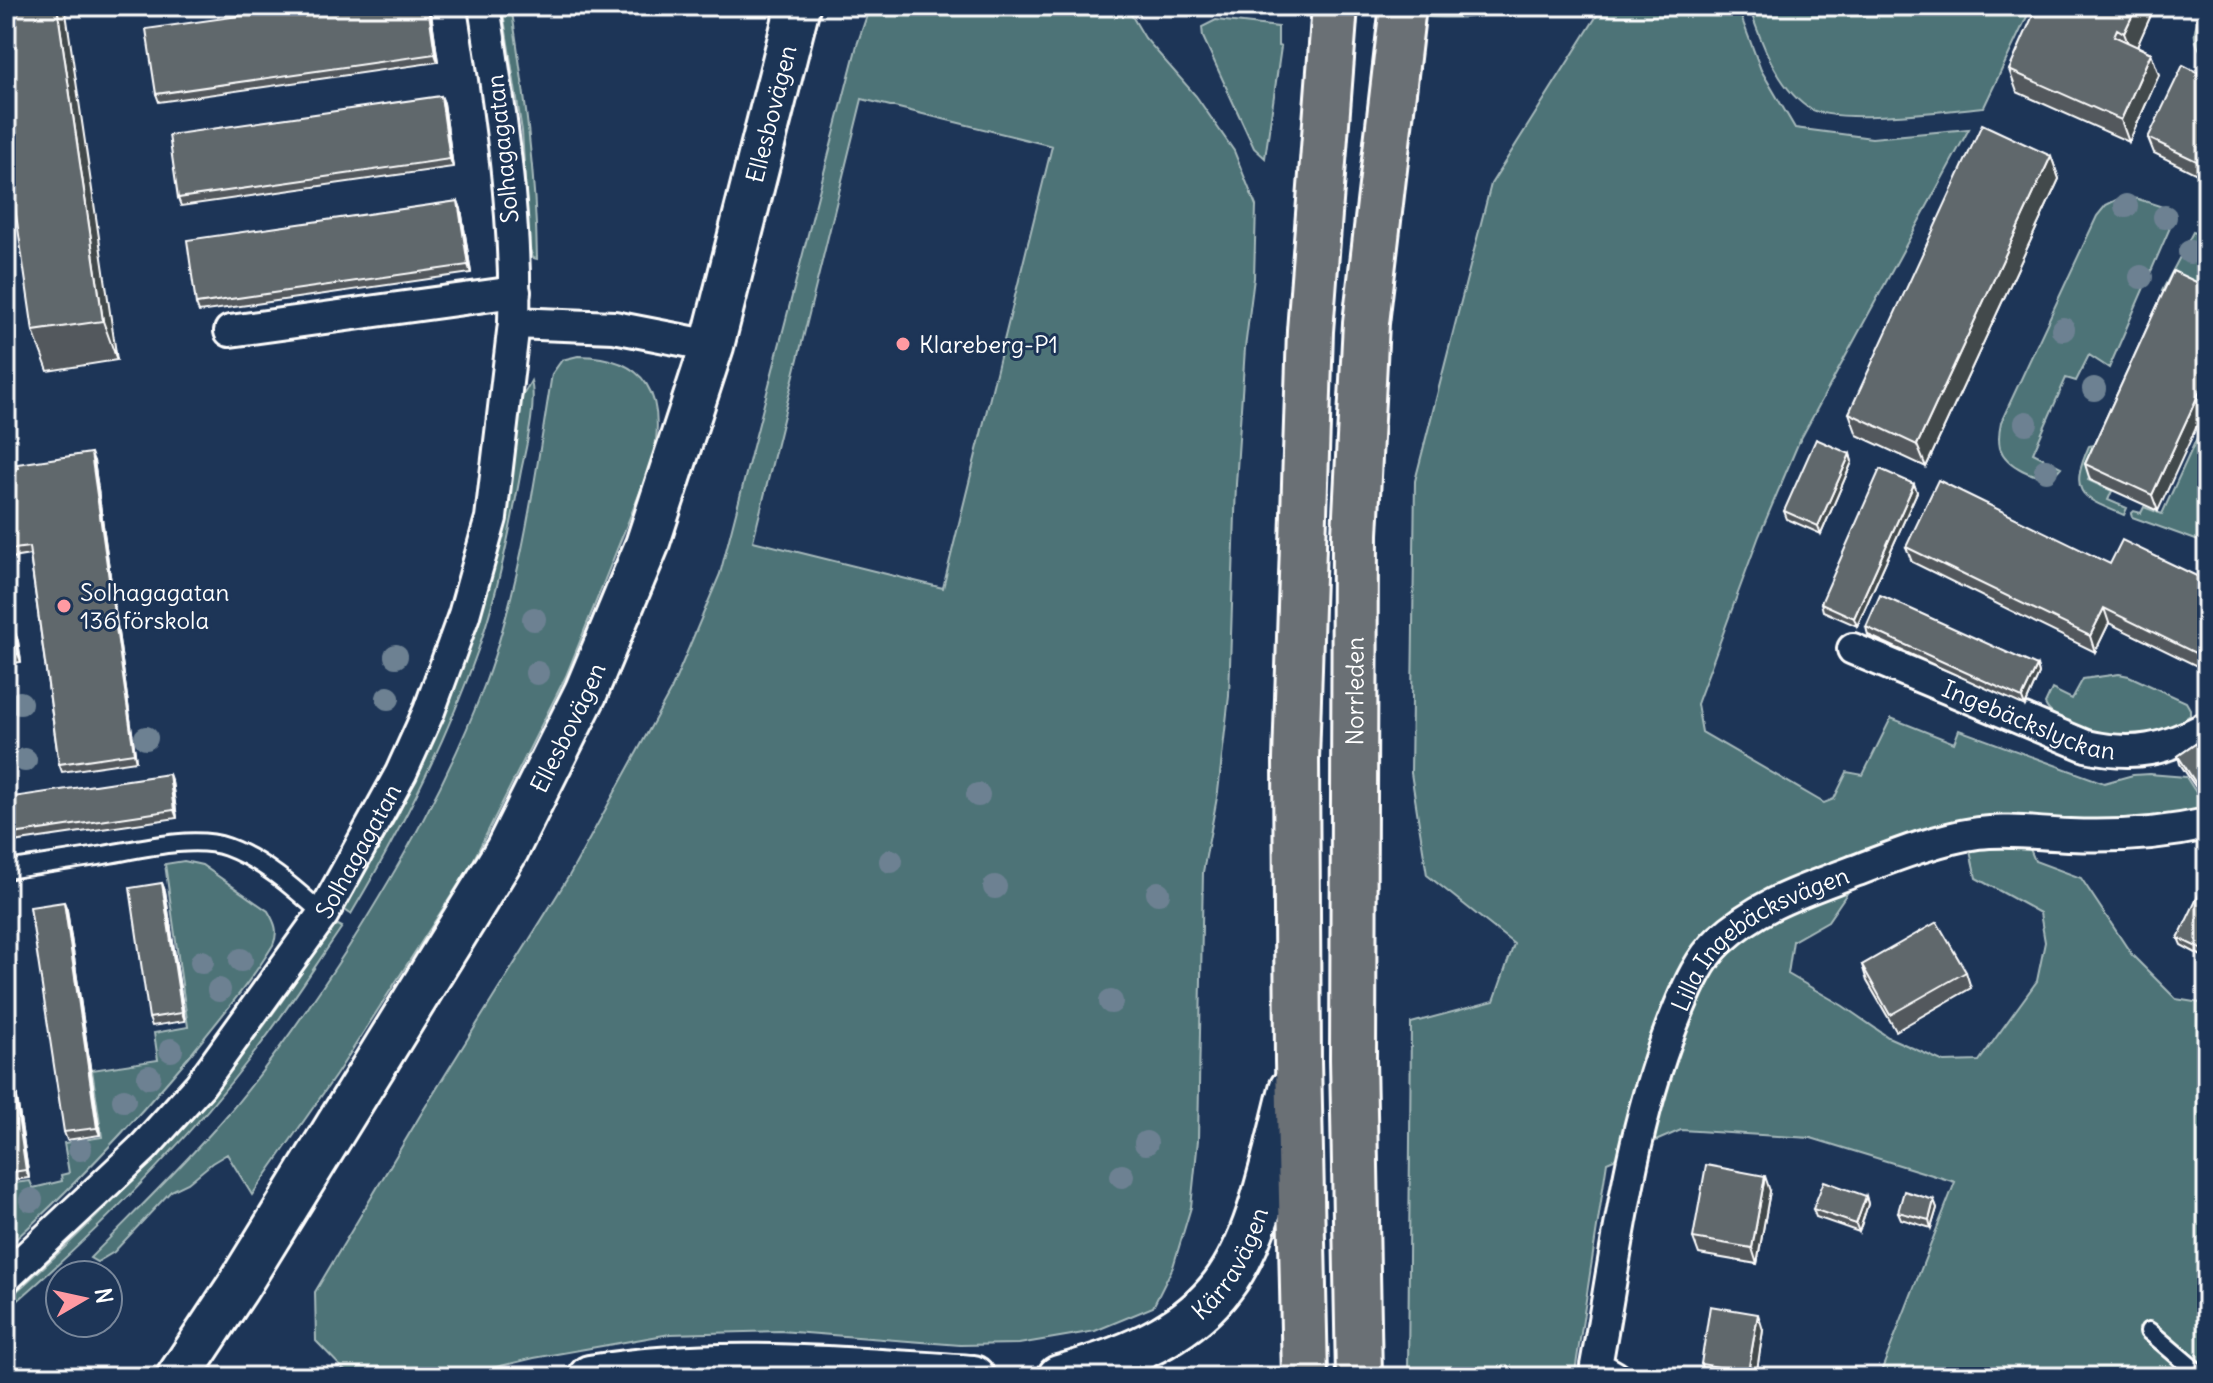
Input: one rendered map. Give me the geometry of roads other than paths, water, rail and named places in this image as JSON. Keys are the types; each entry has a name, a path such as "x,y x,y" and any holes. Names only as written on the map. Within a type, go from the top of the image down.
{"highway":[{"path":"1305,1377 1296,760 1309,347 1335,6"},
{"name":"Norrleden","path":"1356,1372 1353,1059 1355,534 1366,323 1403,6"}],"main road":[{"name":"Ellesbovägen","path":"178,1377 237,1288 507,850 586,692 641,560 712,346 798,6"},
{"name":"Kärravägen","path":"1059,1377 1095,1367 1153,1344 1186,1324 1224,1287 1237,1268 1260,1214 1298,1061"},
{"path":"590,1377 643,1368 778,1365 973,1377"}],"street":[{"name":"Solhagagatan","path":"6,1277 134,1157 200,1085 323,914 401,773 429,711 464,615 491,518 514,323 515,292 503,151 484,6"},
{"path":"230,331 515,292"},
{"path":"514,323 614,327 712,346"},
{"name":"Ingebäckslyckan","path":"1853,649 2040,728 2113,752 2145,751 2181,741 2207,727"},
{"name":"Lilla Ingebäcksvägen","path":"1605,1371 1635,1150 1660,1052 1692,977 1716,944 1748,917 1772,903 1955,837 1999,832 2071,835 2143,833 2207,824"}],"lane":[{"path":"6,870 148,847 200,843 225,846 291,886 323,914"},
{"path":"2149,1331 2203,1377"}],"place":[{"name":"Klareberg-P1","path":"903,344"},
{"name":"Solhagagatan 136 förskola","path":"64,606"}]}
